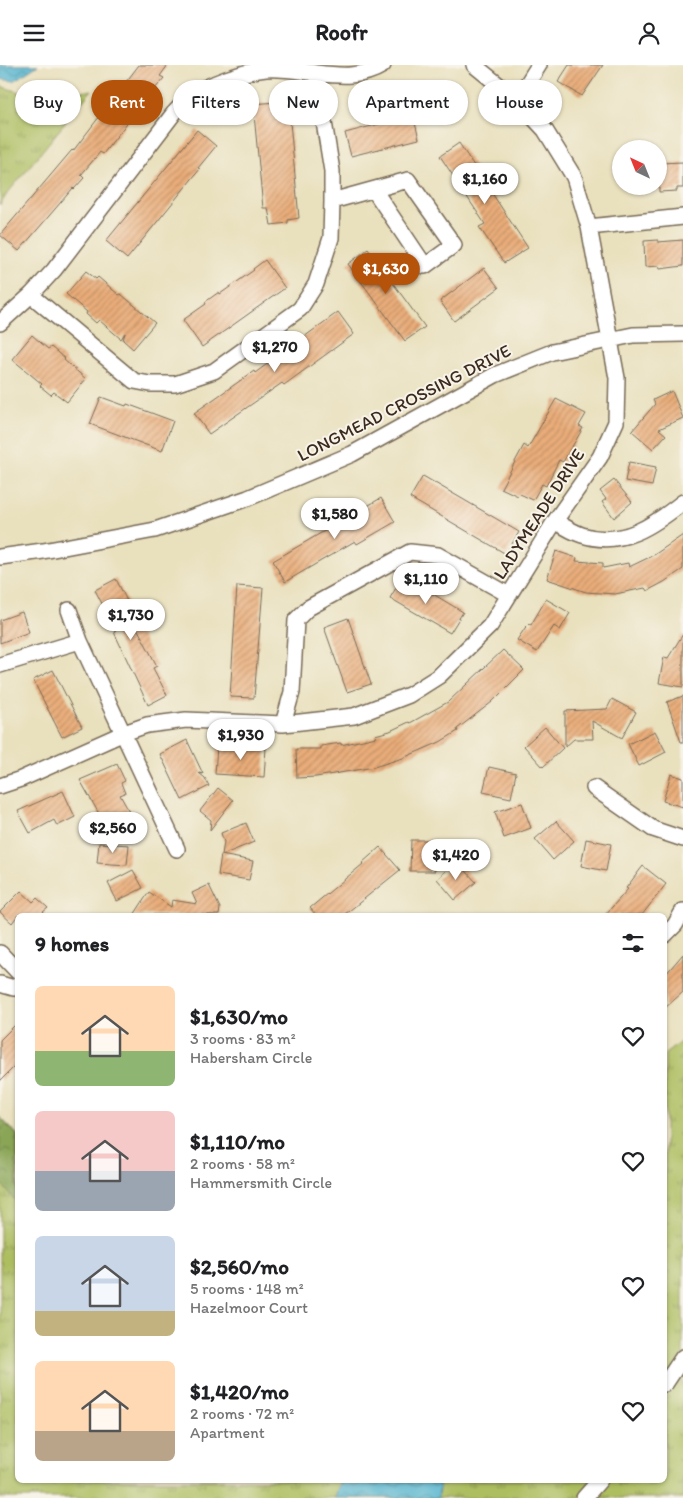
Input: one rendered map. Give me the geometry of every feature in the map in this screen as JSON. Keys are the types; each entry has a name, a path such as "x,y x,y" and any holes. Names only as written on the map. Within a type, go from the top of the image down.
{"street":[{"path":"0,323 31,295 54,270 174,113 191,96 224,79 265,69 330,75 366,73 383,65"},
{"name":"LADYMEADE DRIVE","path":"474,65 492,80"},
{"path":"530,80 539,65"},
{"path":"31,295 134,381 150,384 175,384 214,371 300,309 316,284 330,238 332,171 316,73"},
{"name":"LADYMEADE DRIVE","path":"0,786 21,779 124,733 147,725 186,720 283,724 354,716 408,695 439,676 490,626 555,521 600,457 616,422 617,378 589,227 574,177 565,160 540,125"},
{"path":"332,201 408,180 454,245 425,266 374,190"},
{"path":"589,227 683,217"},
{"name":"LONGMEAD CROSSING DRIVE","path":"0,557 155,530 248,498 352,454 495,375 552,352 633,335 683,334"},
{"path":"555,521 582,535 602,539 626,537 660,521 683,501"},
{"path":"283,724 292,692 296,620 308,608 410,552 438,555 509,595"},
{"path":"69,610 80,641 177,849"},
{"path":"0,665 80,641"},
{"path":"594,788 654,829 683,839"},
{"path":"667,933 675,925 683,911"},
{"path":"0,953 15,969"},
{"path":"0,984 15,987"},
{"path":"667,1381 683,1357"},
{"path":"584,1498 597,1483"}],"green space":[{"path":"0,86 15,91 15,125 63,125 0,205"},
{"path":"91,91 81,103 81,92"},
{"path":"683,1040 683,1498 0,1498 0,1117 15,1132 15,1483 667,1483 667,1052"},
{"path":"0,1117 15,1133 15,1201 0,1182"}],"water":[{"path":"0,65 38,65 14,81 0,79"},
{"path":"339,1483 440,1483 438,1498 335,1498"}],"building":[{"path":"139,65 168,65 160,76 164,78 162,80 127,80"},
{"path":"569,65 603,65 582,96 562,84 562,80 559,80"},
{"path":"259,103 269,103 269,125 290,125 299,218 288,220 288,223 271,225 268,208 263,208 255,125 259,125"},
{"path":"93,125 125,125 103,154 100,152 81,175 84,178 73,188 19,251 0,235 73,151"},
{"path":"375,125 416,125 419,139 351,156 345,133"},
{"path":"197,130 216,146 198,168 200,169 127,259 106,241"},
{"path":"459,143 528,248 504,263 479,227 485,224 440,156"},
{"path":"683,162 683,188 677,188 677,191 668,192 668,163"},
{"path":"658,240 658,242 683,240 683,266 660,269 659,266 645,267 644,241"},
{"path":"368,249 425,327 405,341 348,264"},
{"path":"265,260 285,288 202,347 183,320 219,292 220,294 254,270"},
{"path":"484,268 499,288 454,321 440,301"},
{"path":"86,271 96,279 98,277 119,295 121,294 155,323 133,349 123,340 125,333 121,339 99,320 96,323 86,314 87,312 66,294"},
{"path":"338,312 354,334 284,385 282,383 209,434 194,413 254,371 255,373"},
{"path":"32,335 48,349 51,347 86,379 67,402 54,392 51,395 40,386 42,384 12,359"},
{"path":"672,391 683,418 659,429 666,435 653,449 632,431 655,404 653,400"},
{"path":"101,397 126,406 127,404 173,421 162,451 90,424"},
{"path":"556,399 586,414 579,426 583,428 563,462 559,460 546,486 542,484 533,500 520,494 518,496 501,488 524,445 528,448"},
{"path":"629,462 656,467 652,486 625,481"},
{"path":"423,476 519,532 506,554 410,498"},
{"path":"614,480 632,502 614,518 602,502 606,499 600,491"},
{"path":"381,498 395,522 357,544 355,541 285,582 273,561"},
{"path":"683,535 683,569 647,591 645,588 615,594 586,592 547,579 556,551 577,558 576,561 603,563 603,568 628,563 629,567 654,555"},
{"path":"403,576 463,612 450,633 390,598"},
{"path":"116,579 138,623 135,624 157,666 153,668 167,695 148,705 114,632 116,631 95,590"},
{"path":"237,586 263,588 254,698 230,697"},
{"path":"546,599 570,613 560,630 554,626 537,652 517,640 525,628 529,624 531,625"},
{"path":"22,612 29,632 0,643 0,620"},
{"path":"348,618 371,684 347,692 324,627"},
{"path":"683,634 683,687 659,683 664,657 668,658"},
{"path":"503,650 524,670 492,702 457,729 458,731 440,742 403,758 374,767 316,777 297,778 296,749 321,749 321,746 341,743 341,745 376,737 375,735 410,723 448,702"},
{"path":"53,670 82,727 62,737 33,680"},
{"path":"683,696 683,742 681,742 667,702"},
{"path":"612,699 636,712 622,738 592,721 593,739 574,739 565,747 565,711 607,709"},
{"path":"545,727 563,748 543,767 524,746"},
{"path":"655,731 666,752 639,766 628,744"},
{"path":"187,740 203,774 199,773 205,778 209,786 182,800 160,754"},
{"path":"217,746 266,748 264,777 215,774"},
{"path":"117,764 125,781 121,783 125,793 120,795 136,824 112,837 80,780"},
{"path":"489,767 516,773 511,798 483,792"},
{"path":"671,774 683,778 683,807 663,801"},
{"path":"218,788 233,800 210,830 211,820 200,811"},
{"path":"63,791 75,817 57,826 54,820 30,833 18,811"},
{"path":"522,803 531,828 504,838 495,812"},
{"path":"556,821 574,841 553,860 535,839"},
{"path":"246,823 254,842 222,855 224,842 221,833"},
{"path":"586,839 611,844 606,871 581,866"},
{"path":"411,840 435,840 435,871 410,871"},
{"path":"99,843 129,845 127,865 97,863"},
{"path":"380,847 400,870 346,913 314,913 310,908"},
{"path":"221,855 253,861 249,880 218,875"},
{"path":"457,861 476,882 455,900 437,879"},
{"path":"643,866 666,884 644,913 607,913 628,889 626,888"},
{"path":"133,870 143,888 117,901 108,883"},
{"path":"209,885 220,908 219,913 135,913 149,892 171,907 172,900 197,904 192,893"},
{"path":"21,891 33,902 37,898 48,908 44,913 15,913 15,919 12,923 0,912"},
{"path":"683,954 683,992 667,1006 667,973"},
{"path":"15,1025 15,1066 0,1081 0,1040"}]}
